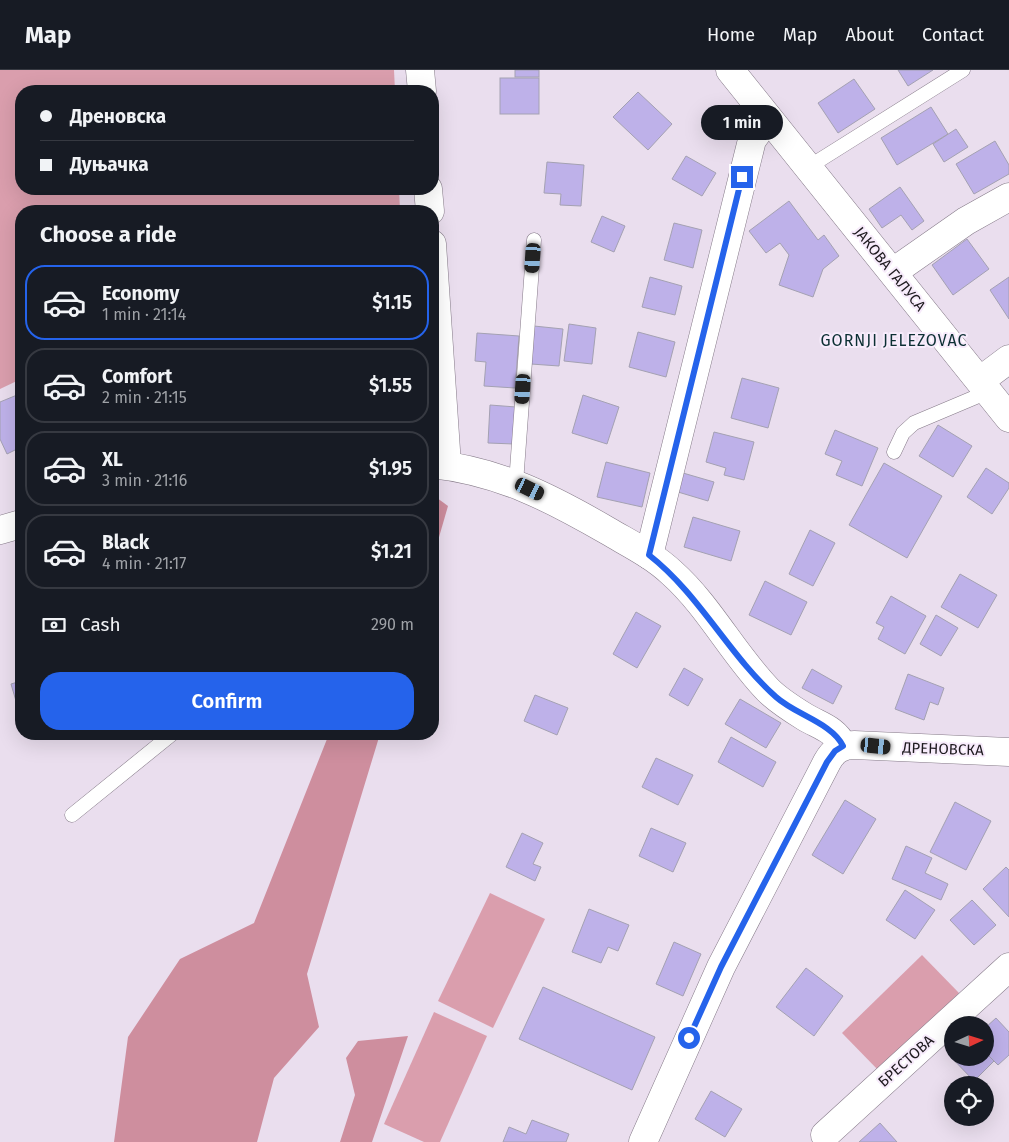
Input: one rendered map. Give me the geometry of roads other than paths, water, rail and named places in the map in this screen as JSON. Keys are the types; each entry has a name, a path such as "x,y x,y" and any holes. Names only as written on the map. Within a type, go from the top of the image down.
{"street":[{"path":"420,70 421,85"},
{"name":"ЈАКОВА ГАЛУСА","path":"730,70 1009,418"},
{"path":"649,555 752,140 768,118"},
{"path":"893,272 966,221 1009,197"},
{"path":"985,386 1009,359"},
{"path":"439,464 472,469 516,483 570,509 649,555 672,573 687,589 735,652 769,690 806,718 834,732 843,746 835,751 827,762 721,967 643,1142"},
{"path":"0,530 15,526"},
{"name":"ДРЕНОВСКА","path":"843,746 864,745 1009,752"},
{"name":"БРЕСТОВА","path":"825,1135 1009,967"}],"lane":[{"path":"807,168 963,70"},
{"path":"516,483 534,240"},
{"path":"894,452 903,433 914,423 985,386"},
{"path":"72,816 165,740"}],"district":[{"name":"GORNJI JELEZOVAC","path":"894,340"}]}
